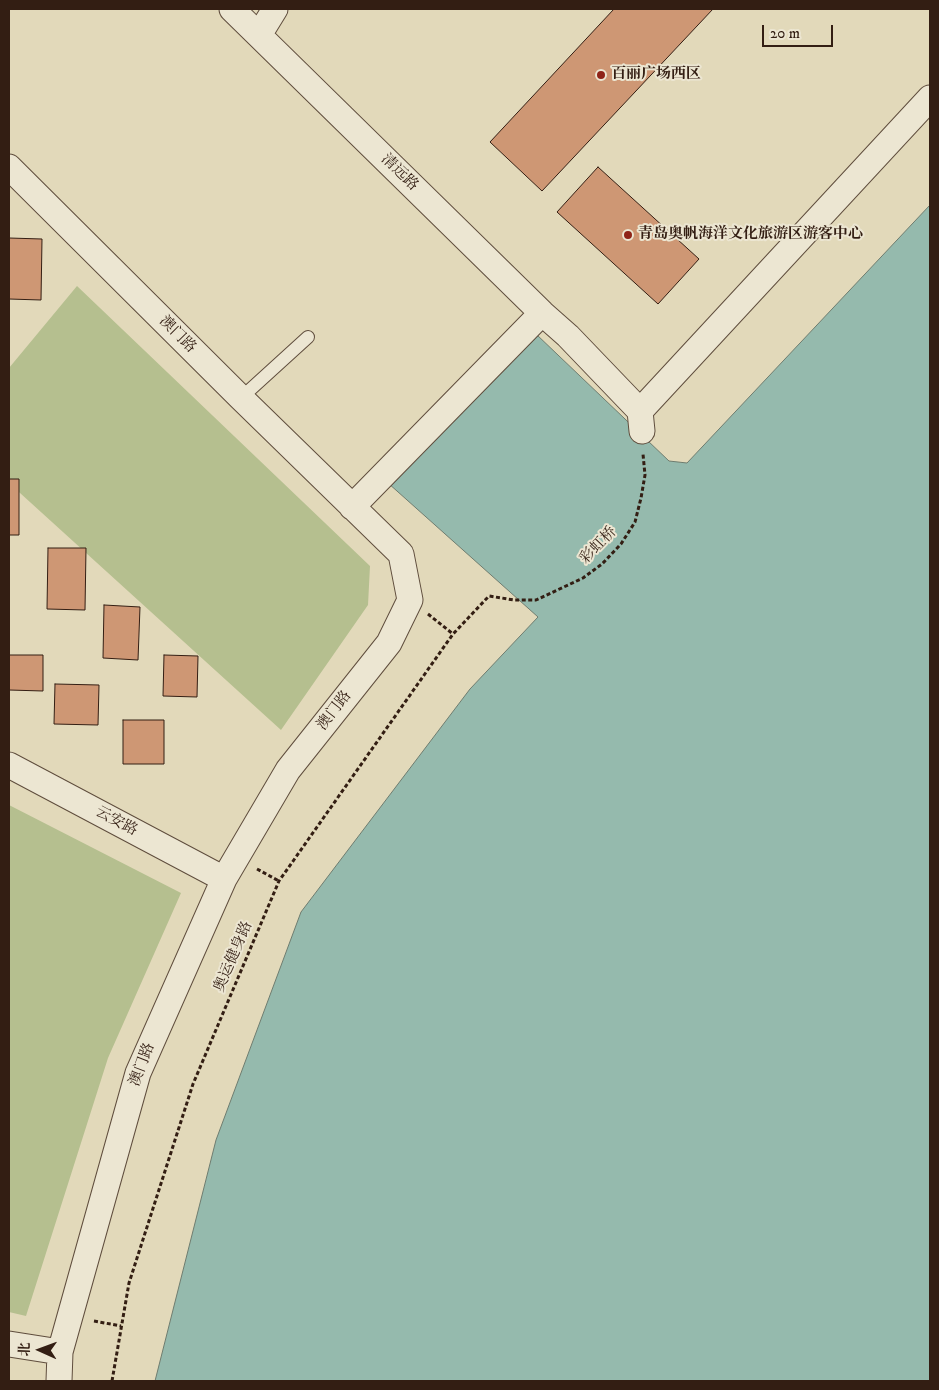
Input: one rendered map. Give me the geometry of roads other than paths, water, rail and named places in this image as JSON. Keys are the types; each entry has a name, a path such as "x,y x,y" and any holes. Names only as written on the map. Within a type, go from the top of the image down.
{"street":[{"name":"清远路","path":"232,9 542,313 568,336 641,421 930,98"},
{"path":"259,35 276,9"},
{"name":"澳门路","path":"9,167 401,554 410,600 389,643 288,770 224,878 138,1073 60,1352 59,1381"},
{"path":"352,506 542,313"},
{"name":"云安路","path":"9,765 224,878"},
{"path":"9,1344 60,1352"}],"lane":[{"path":"241,398 308,337"}],"water":[{"path":"930,205 930,1381 155,1381 216,1140 301,912 470,689 538,617 388,483 536,334 669,461 687,463"}],"place":[{"name":"百丽广场西区","path":"601,75"},
{"name":"青岛奥帆海洋文化旅游区游客中心","path":"628,235"}]}
